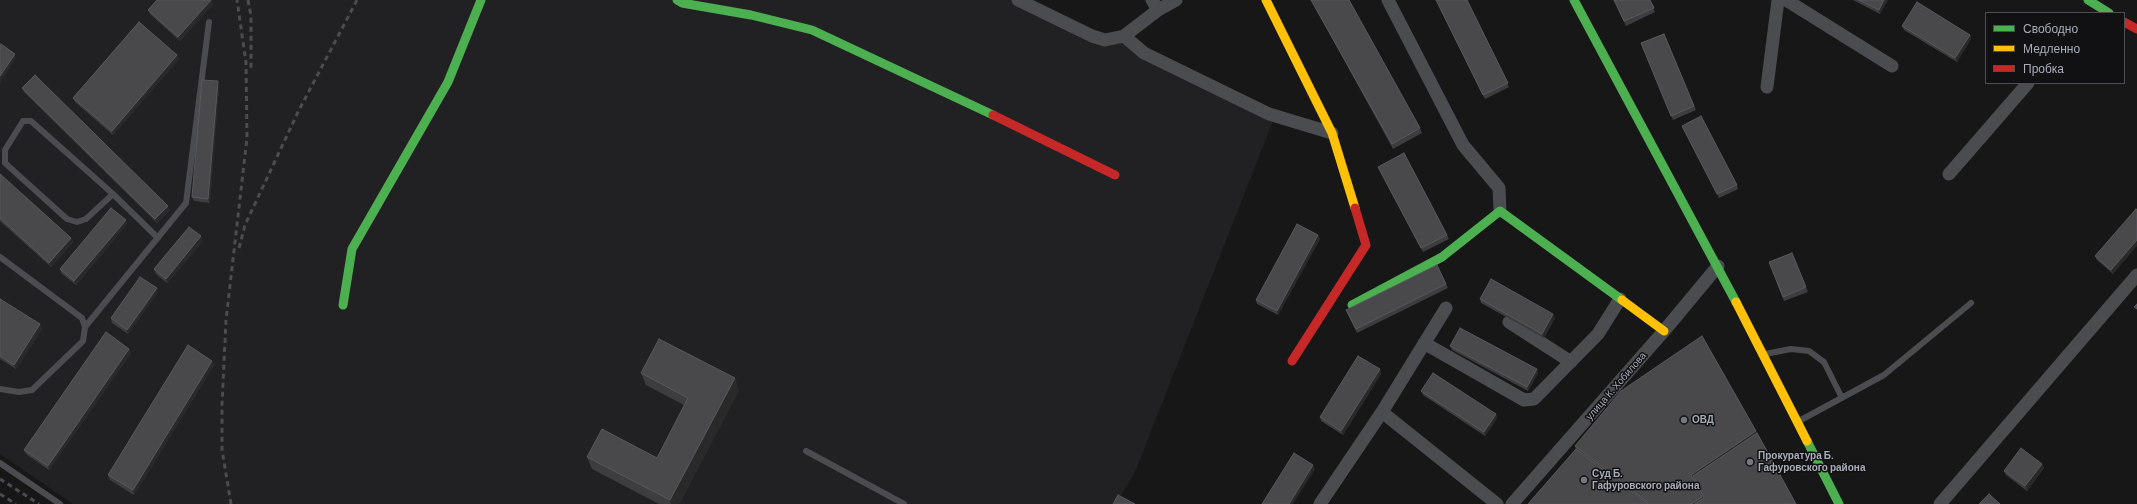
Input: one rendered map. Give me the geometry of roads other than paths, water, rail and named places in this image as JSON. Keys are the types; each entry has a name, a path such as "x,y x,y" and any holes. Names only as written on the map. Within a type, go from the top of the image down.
{"main road":[{"path":"343,305 352,249 448,82 481,0"},
{"path":"677,0 682,3 751,15 812,30 921,80 1115,175"},
{"path":"1266,0 1332,133 1366,244 1292,362"},
{"path":"1574,0 1718,266 1839,504"},
{"path":"2090,6 2106,12"},
{"path":"2125,23 2137,29"},
{"path":"1352,305 1442,257 1500,211 1664,331"}],"street":[{"path":"1018,0 1092,36 1105,40 1124,36 1155,5 1176,0"},
{"path":"1388,0 1462,145 1499,188 1500,211"},
{"path":"1767,87 1778,0"},
{"path":"1786,0 1892,66"},
{"path":"1124,36 1144,53 1269,114 1332,133"},
{"path":"1949,174 2027,84"},
{"name":"улица К. Хобилова","path":"1512,504 1664,331 1718,266"},
{"path":"1940,504 2137,275"},
{"path":"1424,343 1524,400 1534,399 1541,394 1598,334 1620,299"},
{"path":"1320,504 1382,412 1446,308"},
{"path":"1509,322 1571,362"},
{"path":"1382,412 1498,504"}],"lane":[{"path":"85,327 186,203 209,22"},
{"path":"113,194 86,219 77,222 67,219 5,163 5,150 23,121 31,121 113,194 158,238"},
{"path":"0,257 82,318 85,327 83,341 32,390 19,392 0,389"},
{"path":"1798,422 1884,375 1971,303"},
{"path":"1763,354 1791,349 1809,351 1824,362 1842,398"},
{"path":"806,451 904,504"},
{"path":"0,463 60,504"}],"railway":[{"path":"231,504 222,450 222,405 226,320 247,138 246,63 237,0"},
{"path":"248,0 251,16 251,70"},
{"path":"239,248 245,225 298,112 357,0"},
{"path":"0,479 39,504"},
{"path":"0,494 16,504"}],"place":[{"name":"ОВД","path":"1684,420"},
{"name":"Прокуратура Б. Гафуровского района","path":"1750,462"},
{"name":"Суд Б. Гафуровского района","path":"1584,480"}]}
